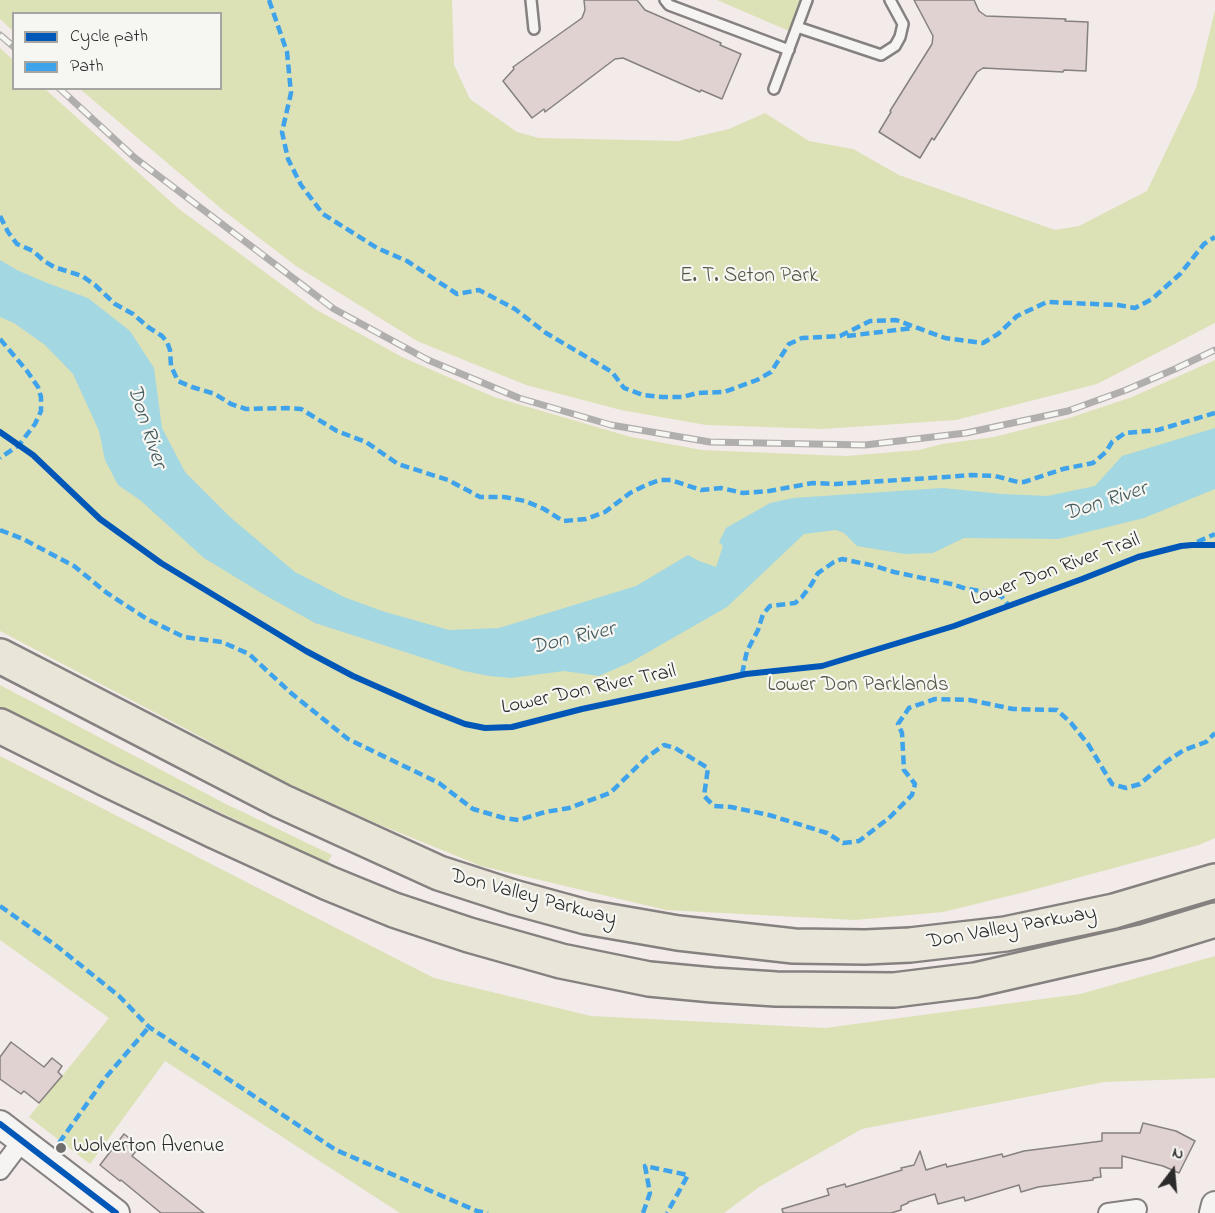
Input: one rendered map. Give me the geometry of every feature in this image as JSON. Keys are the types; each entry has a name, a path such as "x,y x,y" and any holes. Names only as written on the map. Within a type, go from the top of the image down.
{"highway":[{"name":"Don Valley Parkway","path":"0,656 281,801 429,868 513,897 586,917 678,933 794,946 910,945 1016,932 1114,911 1215,881"},
{"name":"Don Valley Parkway","path":"0,726 214,831 328,883 394,910 469,935 561,961 649,978 776,989 894,990 975,980 1146,941 1215,920"}],"street":[{"path":"0,1124 116,1213"},
{"path":"0,1170 22,1141"},
{"path":"1213,1213 1215,1205"},
{"path":"1108,1213 1137,1209"}],"lane":[{"path":"531,0 534,28"},
{"path":"665,0 669,5 789,51"},
{"path":"774,89 807,0"},
{"path":"797,27 880,55 895,46 903,24 890,0"}],"green space":[{"name":"E. T. Seton Park","path":"0,0 452,0 454,65 470,99 517,132 539,138 678,141 729,129 765,113 809,141 853,149 899,175 1055,230 1079,226 1147,191 1196,88 1215,10 1215,323 1097,384 956,420 823,429 706,425 621,410 526,385 417,341 296,266 224,211 81,90 222,90 222,12 12,12 12,30 0,19"},
{"path":"717,0 800,0 789,31"},
{"name":"Lower Don Parklands","path":"0,48 12,59 12,90 46,90 179,209 315,309 402,357 494,397 631,437 702,450 846,456 919,450 942,444 994,437 1069,418 1132,397 1215,360 1215,838 1199,845 943,912 855,920 666,910 481,866 378,824 271,776 0,631"},
{"path":"0,685 224,803 332,855 328,862 303,852 0,707"},
{"path":"0,756 434,978 591,1016 825,1028 1080,994 1215,956 1215,1078 1104,1082 862,1129 759,1187 724,1213 400,1213 165,1061 90,1164 29,1117 109,1018 0,940"}],"water":[{"name":"Don River","path":"0,260 47,283 88,298 130,331 154,368 162,428 185,472 230,517 295,572 344,597 382,611 449,630 499,628 636,586 688,555 716,567 723,546 719,542 726,528 770,503 793,498 943,488 1047,496 1095,486 1122,456 1215,428 1215,489 1144,518 1059,539 964,538 933,553 905,554 857,546 844,533 836,530 804,534 727,607 631,662 599,676 564,671 511,678 489,676 464,671 315,623 204,558 140,500 118,485 105,460 99,431 73,374 45,345 14,323 0,317"}],"building":[{"path":"584,0 637,0 645,10 741,54 722,99 701,90 700,92 623,58 615,59 545,112 544,109 532,118 503,81 514,69 513,67 582,18 585,10"},
{"path":"914,0 974,0 979,11 986,16 1088,22 1086,71 983,68 977,72 920,158 879,132 932,44 933,36"},
{"path":"11,1042 44,1067 52,1058 62,1066 58,1072 62,1076 39,1103 24,1091 21,1094 0,1079 0,1057"},
{"path":"1143,1123 1176,1131 1195,1141 1179,1173 1163,1166 1122,1156 1122,1168 1100,1168 1101,1177 1093,1178 1093,1180 1038,1187 1021,1192 1019,1185 965,1201 964,1197 938,1204 935,1194 908,1202 901,1206 901,1210 891,1213 783,1213 782,1209 829,1195 827,1189 845,1184 846,1187 914,1165 920,1151 926,1170 1002,1154 1003,1157 1024,1151 1102,1141 1102,1133 1140,1133"},
{"path":"124,1134 140,1146 132,1156 204,1213 161,1213 100,1165"}],"railway":[{"path":"0,35 12,45"},
{"path":"61,90 135,158 334,309 428,360 519,398 611,425 710,442 865,445 966,433 1068,411 1126,390 1215,350"}],"marked path":[{"path":"269,0 287,52 291,93 282,132 288,159 301,185 323,214 377,248 407,261 457,294 479,290 515,309 546,333 612,372 624,388 643,395 683,397 697,393 724,392 757,380 771,372 789,344 802,338 840,336 870,321 896,320 945,338 983,343 998,334 1017,316 1047,302 1118,305 1135,308 1152,299 1180,274 1204,244 1215,237"},
{"path":"0,216 17,244 33,251 54,267 82,276 115,304 133,314 162,336 170,350 171,366 178,381 215,394 231,404 246,409 301,409 337,431 366,442 398,464 448,480 480,497 504,497 525,501 563,521 586,519 605,512 630,493 660,480 671,480 701,490 721,488 743,493 813,483 836,484 971,475 995,476 1024,482 1063,469 1093,463 1106,452 1112,442 1125,433 1158,430 1215,413"},
{"path":"847,336 913,328"},
{"path":"0,339 27,371 38,387 41,397 41,411 35,424 19,445 0,458"},
{"path":"0,530 23,539 74,566 107,593 147,619 184,637 222,642 249,654 291,693 348,739 439,783 473,809 504,818 519,820 569,808 610,793 647,757 664,745 675,748 708,768 704,796 714,806 769,815 827,833 843,843 859,841 889,818 912,795 915,784 904,770 902,733 898,724 909,708 935,699 970,700 1013,709 1057,710 1088,744 1112,784 1126,788 1140,784 1167,761 1184,750 1206,742 1215,733"},
{"path":"1197,542 1215,534"},
{"path":"742,674 747,651 763,614 770,606 795,603 802,597 818,573 842,559 967,589 995,593 1002,597 1009,606"},
{"path":"0,906 58,947 119,996 149,1027 336,1150 477,1211 488,1213"},
{"path":"59,1143 106,1077 149,1027"},
{"path":"643,1213 650,1193 645,1166 688,1175 667,1213"}],"cycle path":[{"name":"Lower Don River Trail","path":"0,432 33,455 100,519 161,563 306,651 353,676 465,724 485,728 512,727 582,709 746,674 822,666 954,626 1138,557 1181,546 1215,545"},
{"path":"0,1124 116,1213"}],"place":[{"name":"Wolverton Avenue","path":"61,1148"}]}
